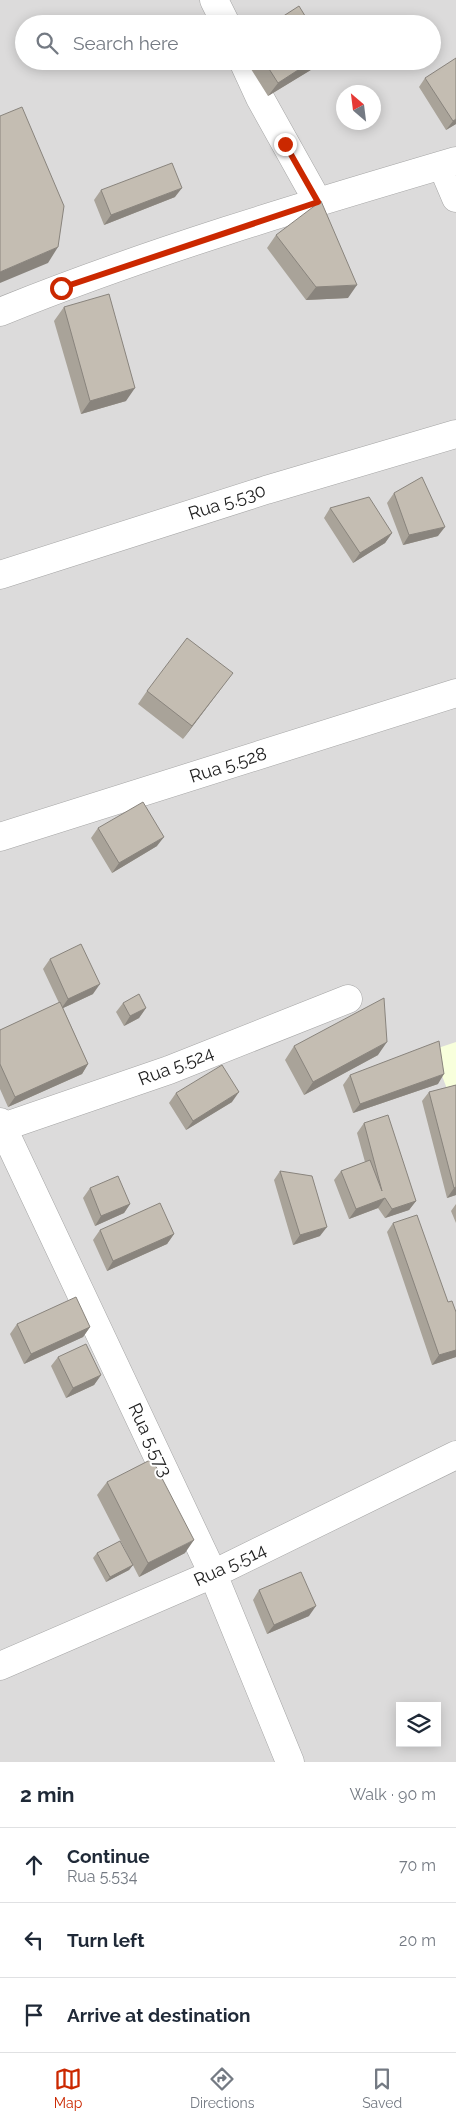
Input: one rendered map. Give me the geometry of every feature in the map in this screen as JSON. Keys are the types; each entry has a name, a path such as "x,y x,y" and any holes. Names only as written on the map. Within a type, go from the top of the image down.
{"street":[{"path":"214,0 222,15"},
{"path":"247,70 260,98 318,202"},
{"path":"0,312 61,288 318,202 449,163 456,198"},
{"name":"Rua 5.530","path":"0,575 266,490 456,434"},
{"name":"Rua 5.528","path":"0,837 456,693"},
{"name":"Rua 5.524","path":"1,1126 169,1070 348,999"},
{"name":"Rua 5.573","path":"1,1126 213,1574 290,1762"},
{"name":"Rua 5.514","path":"0,1666 213,1574 456,1455"}],"shaded area":[{"path":"0,0 456,0 456,1762 0,1762"},
{"path":"456,1042 456,1112 432,1050"}],"building":[{"path":"299,6 304,15 285,15"},
{"path":"456,58 456,119 453,121 425,78 437,70 441,70 441,68"},
{"path":"270,70 298,70 278,83"},
{"path":"22,107 64,206 58,247 0,272 0,116"},
{"path":"172,163 182,188 111,215 101,190"},
{"path":"321,201 357,285 316,287 276,235"},
{"path":"109,294 135,388 90,401 64,307"},
{"path":"422,477 445,527 409,535 394,493"},
{"path":"369,497 392,533 360,553 330,508"},
{"path":"187,638 233,673 192,726 147,691"},
{"path":"143,802 164,837 119,863 98,828"},
{"path":"81,944 100,984 68,999 50,959"},
{"path":"139,994 146,1008 130,1016 123,1003"},
{"path":"384,998 387,1042 313,1082 294,1046"},
{"path":"60,1002 88,1064 15,1097 0,1064 0,1030"},
{"path":"439,1041 444,1074 360,1104 350,1075"},
{"path":"222,1065 239,1092 193,1121 176,1093"},
{"path":"456,1085 456,1187 454,1188 429,1092"},
{"path":"388,1115 416,1201 392,1209 385,1198 356,1209 341,1171 370,1160 382,1191 364,1123"},
{"path":"280,1171 312,1176 327,1227 300,1235"},
{"path":"118,1176 130,1204 101,1216 90,1188"},
{"path":"160,1203 174,1234 113,1261 100,1230"},
{"path":"417,1215 448,1302 452,1301 456,1312 456,1350 439,1355 393,1223"},
{"path":"76,1297 90,1327 31,1354 17,1324"},
{"path":"86,1344 101,1375 73,1388 58,1357"},
{"path":"152,1459 194,1540 148,1563 107,1482"},
{"path":"120,1541 133,1565 110,1577 97,1553"},
{"path":"301,1572 316,1606 274,1625 259,1590"}],"route":[{"path":"61,288 318,202 285,144"}]}
